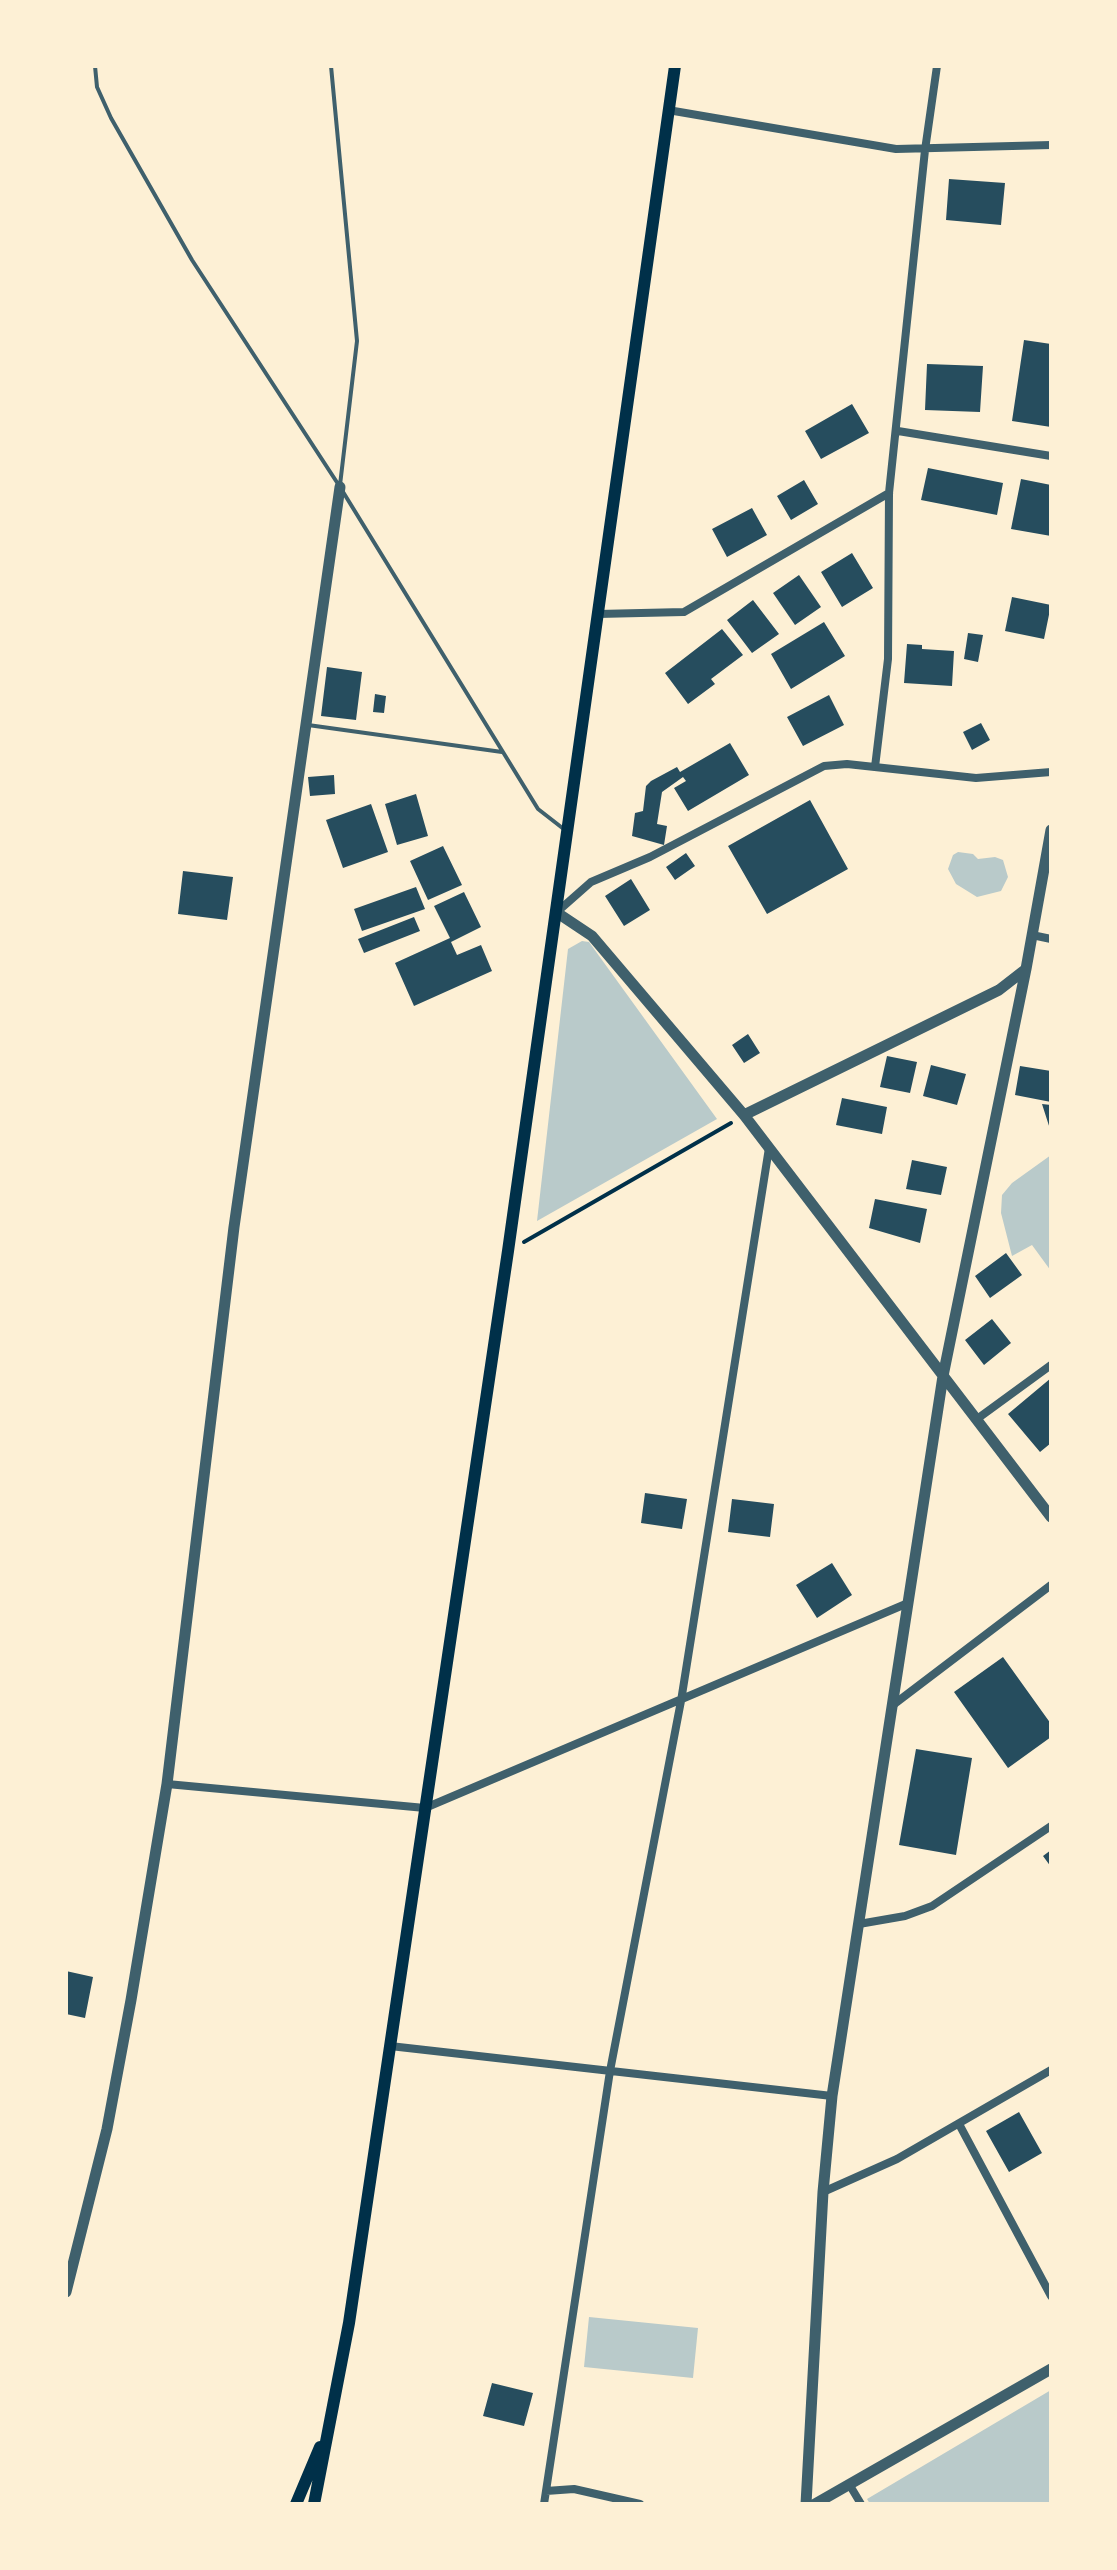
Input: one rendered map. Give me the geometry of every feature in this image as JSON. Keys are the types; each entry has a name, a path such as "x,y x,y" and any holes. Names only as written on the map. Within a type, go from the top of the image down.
{"main road":[{"path":"314,2504 349,2323 508,1251 675,66"},
{"path":"296,2504 330,2422"}],"street":[{"path":"875,767 888,659 889,493 898,431 925,150 937,66"},
{"path":"668,110 896,149 1051,145"},
{"path":"898,431 1051,456"},
{"path":"66,2292 107,2129 167,1784 234,1227 340,487"},
{"path":"598,614 684,612 889,493"},
{"path":"1051,772 976,778 847,764 824,766 650,857 591,882 556,912 592,936 744,1115 1051,1517"},
{"path":"806,2504 823,2192 832,2096 943,1376 1026,969 1051,830"},
{"path":"1032,935 1051,939"},
{"path":"744,1115 999,990 1026,969"},
{"path":"544,2504 610,2071 681,1701 769,1148"},
{"path":"977,1419 1051,1365"},
{"path":"893,1705 1051,1585"},
{"path":"167,1784 425,1808 908,1603"},
{"path":"859,1924 905,1916 932,1906 1051,1826"},
{"path":"390,2046 832,2096"},
{"path":"823,2192 897,2159 1051,2070"},
{"path":"959,2124 1051,2296"},
{"path":"815,2504 1051,2369"},
{"path":"849,2484 861,2504"},
{"path":"546,2491 574,2489 640,2504"}],"lane":[{"path":"95,66 97,87 111,118 192,260 340,487 538,809 568,832"},
{"path":"331,66 357,341 340,487"},
{"path":"306,725 503,752"}],"path":[{"path":"508,1251 744,1115"}],"shaded area":[{"path":"958,852 973,854 978,859 995,857 1003,860 1008,877 1001,891 977,897 956,884 948,869 953,855"},
{"path":"582,941 589,942 717,1119 537,1221 568,949"},
{"path":"1051,1155 1051,1271 1032,1245 1012,1256 1001,1213 1002,1195 1012,1183"},
{"path":"589,2317 698,2328 693,2378 584,2367"},
{"path":"1051,2390 1051,2504 870,2504 867,2499"}],"building":[{"path":"949,179 1005,183 1001,225 946,220"},
{"path":"1024,340 1051,344 1051,427 1012,421"},
{"path":"927,364 983,366 980,412 925,410"},
{"path":"852,404 869,433 821,459 805,431"},
{"path":"928,468 1003,483 997,515 921,500"},
{"path":"1021,479 1051,485 1051,536 1011,529"},
{"path":"804,480 818,504 791,520 777,496"},
{"path":"752,508 767,535 727,557 712,529"},
{"path":"852,553 873,588 842,607 821,572"},
{"path":"799,575 821,607 795,625 773,593"},
{"path":"1012,597 1051,605 1044,639 1005,631"},
{"path":"753,600 779,634 752,653 727,620"},
{"path":"824,622 845,656 791,689 771,654"},
{"path":"722,629 743,655 711,679 715,684 688,704 665,673"},
{"path":"968,633 983,635 978,662 964,659"},
{"path":"907,644 922,645 922,649 954,651 952,686 904,683"},
{"path":"327,667 362,672 356,720 321,716"},
{"path":"375,694 386,696 384,713 373,712"},
{"path":"829,695 844,725 803,746 787,717"},
{"path":"981,723 990,740 972,750 963,732"},
{"path":"730,743 749,775 688,811 674,788 686,781 683,777 662,792 657,824 667,826 664,845 632,836 635,813 643,811 646,786 651,781 677,767 680,772"},
{"path":"334,775 335,794 310,796 308,777"},
{"path":"416,794 428,836 397,845 385,804"},
{"path":"810,800 848,869 767,914 728,846"},
{"path":"371,804 388,852 343,868 326,820"},
{"path":"443,846 462,885 428,900 410,861"},
{"path":"686,853 695,866 675,880 666,867"},
{"path":"183,871 233,877 227,920 178,914"},
{"path":"631,879 650,910 624,926 605,896"},
{"path":"416,887 425,909 362,931 354,909"},
{"path":"464,892 481,927 451,942 457,955 481,945 492,971 414,1006 395,963 450,938 434,906"},
{"path":"414,917 420,931 364,953 358,939"},
{"path":"748,1034 760,1053 744,1063 732,1045"},
{"path":"887,1056 917,1062 910,1093 880,1087"},
{"path":"931,1065 966,1074 957,1105 923,1096"},
{"path":"1020,1066 1051,1071 1051,1102 1015,1095"},
{"path":"842,1098 887,1107 882,1134 836,1125"},
{"path":"1042,1104 1051,1105 1051,1129 1050,1129"},
{"path":"912,1160 947,1167 941,1195 906,1189"},
{"path":"875,1199 927,1209 920,1243 869,1228"},
{"path":"1006,1253 1022,1275 990,1298 975,1276"},
{"path":"992,1319 1011,1343 984,1365 965,1340"},
{"path":"1051,1378 1051,1443 1040,1452 1008,1414"},
{"path":"645,1493 687,1499 682,1529 641,1523"},
{"path":"732,1499 774,1504 770,1537 728,1532"},
{"path":"832,1563 852,1595 817,1618 796,1585"},
{"path":"1003,1657 1051,1724 1051,1737 1008,1768 954,1692"},
{"path":"916,1749 972,1758 956,1855 899,1845"},
{"path":"1051,1850 1051,1867 1043,1856"},
{"path":"66,1971 93,1977 85,2018 66,2014"},
{"path":"1019,2112 1042,2153 1009,2172 986,2131"},
{"path":"492,2383 533,2393 524,2426 483,2416"}]}
